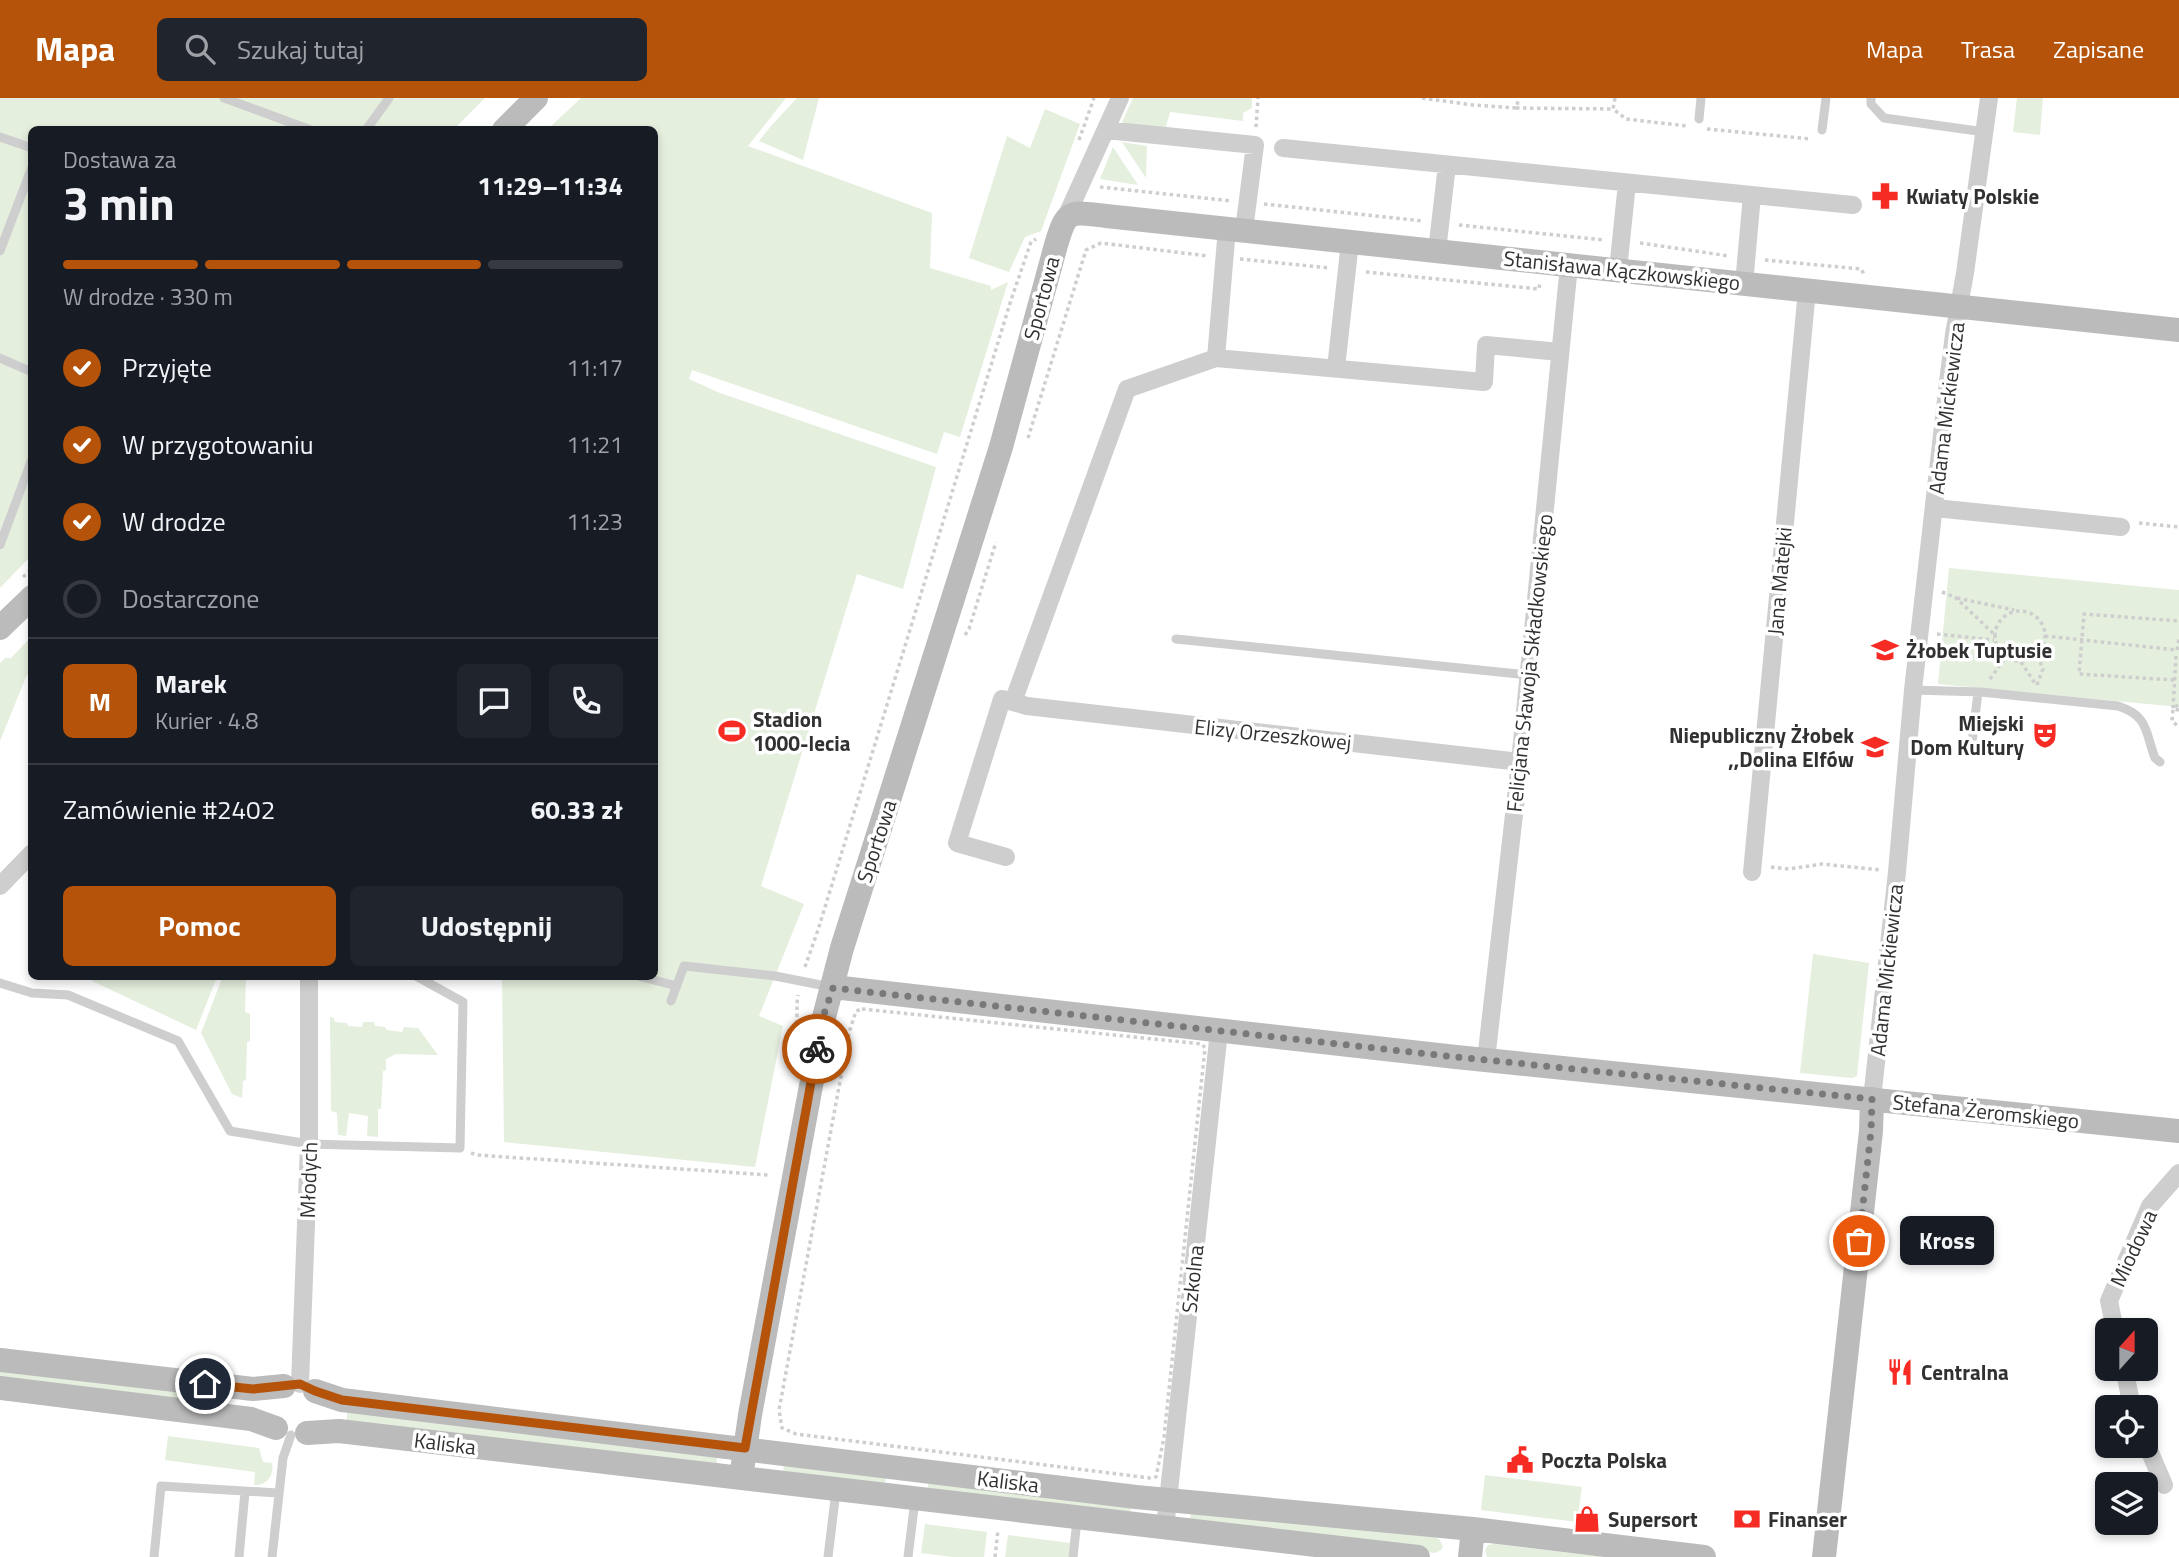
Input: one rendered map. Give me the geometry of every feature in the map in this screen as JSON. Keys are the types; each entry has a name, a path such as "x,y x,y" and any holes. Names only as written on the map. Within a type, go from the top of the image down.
{"street":[{"path":"508,126 536,98"},
{"path":"1066,217 1120,98"},
{"name":"Adama Mickiewicza","path":"1824,1557 1871,1131 1913,690 1958,307 1989,98"},
{"path":"1105,130 1255,145 1248,203 1224,258 1216,358"},
{"path":"1283,148 1853,205"},
{"path":"1437,251 1447,164"},
{"path":"1618,270 1627,183"},
{"path":"1744,284 1752,195"},
{"name":"Stanisława Kączkowskiego","path":"1066,217 1081,213 2179,330"},
{"name":"Sportowa","path":"741,1478 822,1020 842,948 1001,447 1066,217"},
{"path":"1336,368 1350,242"},
{"name":"Felicjana Sławoja Składkowskiego","path":"1486,1060 1520,762 1569,265"},
{"name":"Jana Matejki","path":"1752,869 1807,290"},
{"path":"1006,857 957,843 1002,699 1020,704 1127,389 1216,358 1484,382 1486,345 1560,352"},
{"name":"Adama Mickiewicza","path":"1935,508 2119,527"},
{"path":"0,628 28,601"},
{"name":"Elizy Orzeszkowej","path":"1020,704 1520,762"},
{"path":"0,886 28,857"},
{"name":"Młodych","path":"300,1387 309,1144 309,980"},
{"name":"Stefana Żeromskiego","path":"833,988 1486,1060 2179,1131"},
{"name":"Szkolna","path":"1164,1528 1219,1031"},
{"name":"Miodowa","path":"2113,1318 2109,1301 2150,1206 2179,1173"},
{"name":"Kaliska","path":"0,1360 253,1389 300,1387 342,1400 1168,1500 1473,1529 1704,1557"},
{"path":"300,1387 322,1406 322,1414 314,1429 291,1432 270,1413 270,1405 272,1397 300,1387"},
{"name":"Kaliska","path":"0,1388 251,1419 291,1432 338,1431 1418,1557"},
{"path":"2152,1458 2164,1485"},
{"path":"907,1468 909,1498"},
{"path":"1470,1557 1473,1529"}],"lane":[{"path":"224,98 242,101 301,126"},
{"path":"369,126 389,98"},
{"path":"1699,119 1701,98"},
{"path":"1822,130 1826,98"},
{"path":"1871,98 1871,104 1884,118 1985,132"},
{"path":"0,136 28,146"},
{"path":"0,251 28,178"},
{"path":"0,358 28,370"},
{"path":"0,545 28,470"},
{"path":"1176,639 1528,675"},
{"path":"1913,690 1979,692 2107,704 2131,710 2146,727 2155,758 2160,762"},
{"path":"1972,743 1979,692"},
{"path":"671,1001 684,966 775,976 833,988"},
{"path":"0,983 32,993 68,995 178,1041 230,1132 309,1144 460,1148 463,1002 423,980"},
{"path":"654,980 677,986"},
{"path":"272,1557 283,1458 291,1432"},
{"path":"155,1557 161,1486 278,1493"},
{"path":"828,1557 836,1489"},
{"path":"239,1557 245,1492"},
{"path":"908,1557 909,1498"},
{"path":"1073,1557 1077,1517"}],"path":[{"path":"1077,145 1094,98"},
{"path":"1255,145 1258,98"},
{"path":"1422,98 1516,108 1614,109 1626,119 1816,140 1817,134 1822,130"},
{"path":"1516,108 1518,98"},
{"path":"1614,109 1615,98"},
{"path":"1094,186 1861,269 1869,284"},
{"path":"796,1024 796,1005 802,981 1011,299 1031,242 1041,236"},
{"path":"1026,446 1086,250 1101,243 1539,289 1540,277"},
{"path":"2119,527 2141,523 2179,527"},
{"path":"963,638 969,629 997,538"},
{"path":"1939,602 1940,591 1955,597 2029,612 2040,620 2045,636 2044,645 2037,655 2021,661 2011,660 2000,652 1995,637 1996,627 2004,616 2016,610"},
{"path":"1955,597 1995,637"},
{"path":"2174,680 2079,674 2084,614 2179,621"},
{"path":"1937,623 1936,634 1995,637"},
{"path":"2045,636 2176,653"},
{"path":"2179,639 2172,721 2179,727"},
{"path":"2176,653 2179,662"},
{"path":"2036,685 2043,669 2037,655"},
{"path":"1979,692 2006,657"},
{"path":"2021,661 2044,699"},
{"path":"2173,709 2179,704"},
{"path":"2173,709 2179,710"},
{"path":"1752,869 1789,869 1822,863 1897,872"},
{"path":"782,1428 779,1417 781,1398 849,1033"},
{"path":"460,1148 477,1155 769,1175"},
{"path":"995,1557 998,1528"}],"green space":[{"path":"0,98 485,98 457,126 28,126 28,559 0,588"},
{"name":"Stadion 1000-lecia","path":"581,98 786,98 748,146 932,213 930,268 991,286 991,290 1008,282 960,437 944,432 937,454 692,370 689,379 720,393 936,467 903,589 857,574 761,886 804,904 759,1016 783,1026 755,1167 504,1142 502,980 658,980 658,126 551,126"},
{"path":"797,98 819,98 803,160 759,141"},
{"path":"1133,98 1252,98 1252,108 1243,113 1243,121 1170,112 1166,127 1127,127 1122,122"},
{"path":"2017,98 2043,98 2040,135 2013,132"},
{"path":"1045,109 1080,124 1041,231 1025,237 1009,272 969,258 1007,136 1030,148"},
{"path":"1122,142 1147,146 1146,178"},
{"path":"1113,147 1138,185 1100,179"},
{"path":"1949,568 2179,590 2179,707 1938,684"},
{"path":"28,640 28,675 0,741 0,663 5,658 11,658"},
{"path":"1813,954 1869,963 1857,1076 1852,1078 1800,1073"},
{"path":"92,980 216,980 196,1030"},
{"path":"221,980 246,980 245,1012 250,1014 250,1041 247,1042 246,1080 243,1081 242,1098 232,1094 201,1033"},
{"path":"330,1017 334,1018 335,1022 347,1023 348,1026 362,1027 363,1022 374,1022 375,1026 385,1027 387,1030 402,1032 404,1027 418,1028 438,1055 396,1054 386,1059 381,1109 378,1109 378,1137 367,1136 368,1116 349,1113 346,1136 338,1135 337,1113 331,1111"},
{"path":"0,1367 196,1391 194,1407 0,1383"},
{"path":"348,1408 717,1456 717,1465 346,1425"},
{"path":"168,1436 259,1448 263,1462 272,1463 271,1475 266,1482 254,1485 255,1472 165,1460"},
{"path":"784,1460 886,1475 885,1483 783,1476"},
{"path":"1485,1475 1582,1487 1577,1522 1481,1510"},
{"path":"928,1482 1131,1501 1130,1516 928,1488"},
{"path":"1191,1512 1435,1537 1443,1547 1435,1553 1200,1525 1190,1518"},
{"path":"925,1524 987,1532 984,1557 921,1553"},
{"path":"1008,1535 1070,1543 1069,1557 1005,1557"},
{"path":"1488,1545 1605,1557 1487,1557 1485,1550"}],"way so far":[{"path":"817,1049 822,1020 833,988 1456,1057 1872,1099 1859,1241"}],"place":[{"name":"Kwiaty Polskie","path":"1885,196"},
{"name":"Żłobek Tuptusie","path":"1885,650"},
{"name":"Stadion 1000-lecia","path":"732,731"},
{"name":"Miejski Dom Kultury","path":"2045,735"},
{"name":"Niepubliczny Żłobek ,,Dolina Elfów","path":"1875,747"},
{"name":"Kross","path":"1859,1241"},
{"name":"Centralna","path":"1900,1372"},
{"name":"Poczta Polska","path":"1520,1460"},
{"name":"Supersort","path":"1587,1519"},
{"name":"Finanser","path":"1747,1519"}],"route":[{"path":"205,1384 253,1389 292,1383 308,1386 342,1400 745,1448 817,1049"}]}
